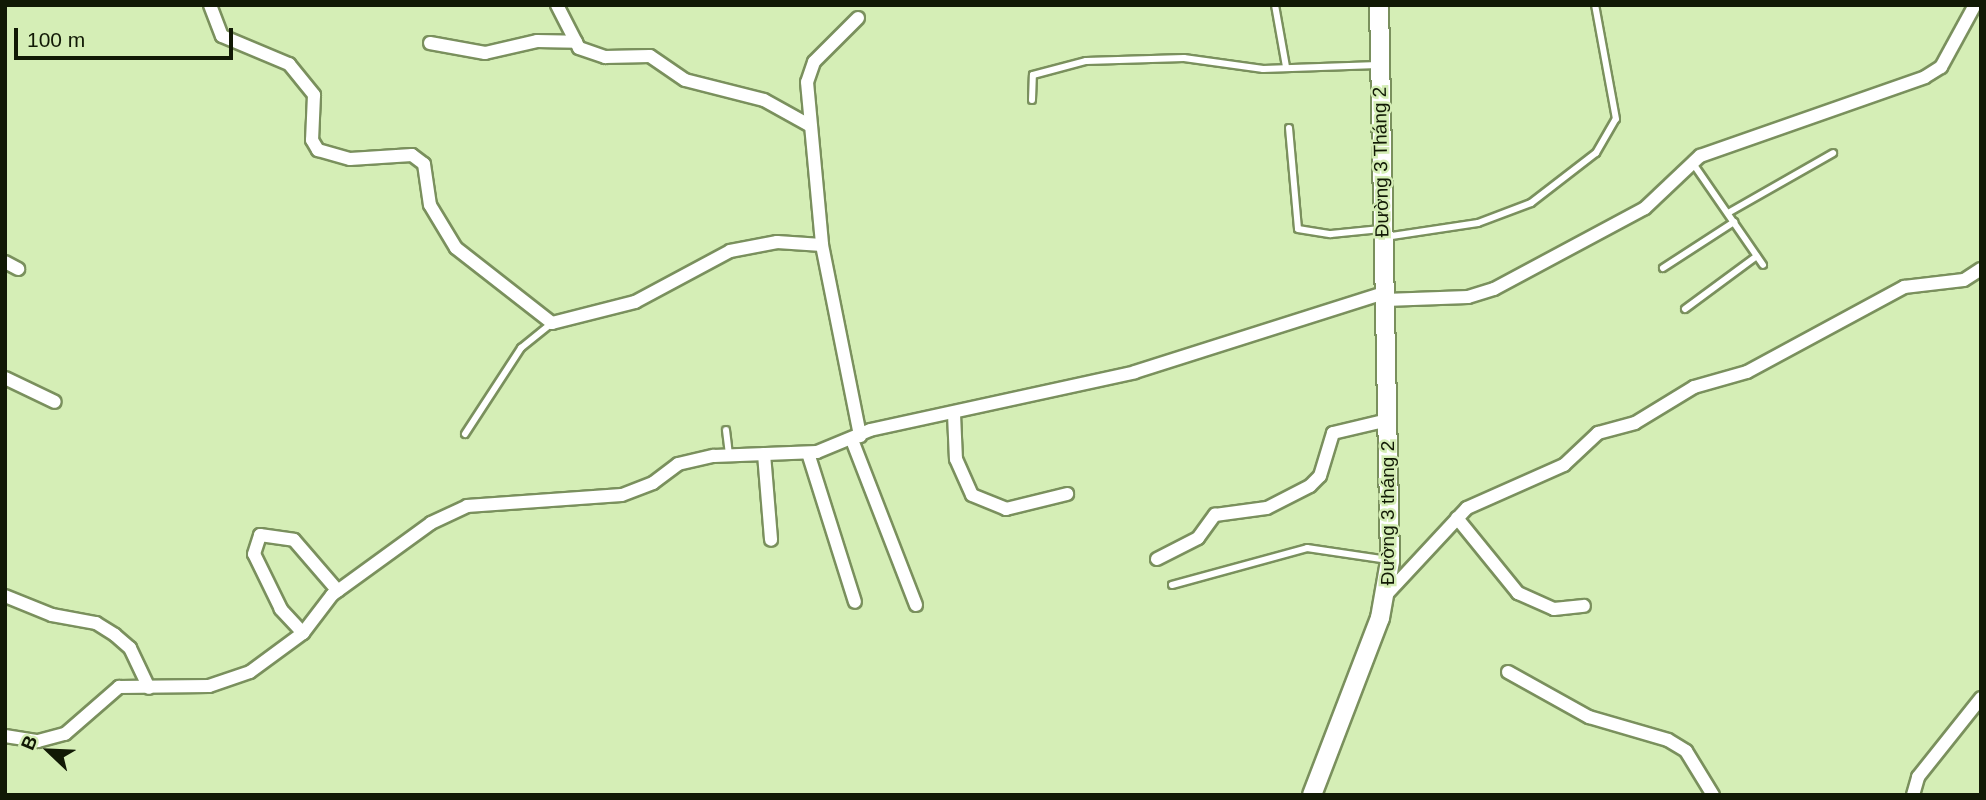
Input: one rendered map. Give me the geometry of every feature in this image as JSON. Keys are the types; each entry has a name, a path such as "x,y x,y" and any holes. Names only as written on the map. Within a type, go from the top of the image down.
{"main road":[{"name":"Đường 3 Tháng 2","path":"1379,5 1386,343"},
{"name":"Đường 3 tháng 2","path":"1312,795 1387,594 1390,561 1386,343"}],"street":[{"path":"210,5 222,36 289,64 314,95 312,140 318,150 350,159 412,155 424,163 430,205 456,248 552,323 635,302 730,251 777,242 821,245"},
{"path":"557,5 576,42"},
{"path":"5,736 38,741 65,734 113,690 209,687 250,672 303,633 338,591 431,523 467,506 622,495 653,484 678,464 729,456 808,453 856,438 1135,372 1384,304 1468,297 1494,289 1645,208 1691,160 1831,105 1925,77 1941,66 1975,5"},
{"path":"858,18 814,62 807,82 809,125 821,245 856,438 916,605"},
{"path":"430,43 485,53 537,41 576,42 605,57 650,56 685,80 764,100 809,125"},
{"path":"5,262 18,269"},
{"path":"1387,594 1457,518 1483,498 1506,496 1564,465 1598,433 1635,423 1694,387 1747,372 1904,287 1964,280 1981,270"},
{"path":"5,378 55,402"},
{"path":"954,414 956,459 972,495 1006,509 1067,494"},
{"path":"1157,559 1198,538 1215,515 1267,508 1310,486 1320,477 1333,433 1388,420"},
{"path":"808,453 855,602"},
{"path":"764,454 771,540"},
{"path":"1457,518 1518,593 1554,609 1584,606"},
{"path":"303,633 281,609 254,554 260,535 294,540 338,591"},
{"path":"5,596 52,615 96,623 115,635 130,648 149,688"},
{"path":"1508,672 1589,717 1668,740 1686,751 1713,795"},
{"path":"1913,795 1918,777 1981,698"}],"lane":[{"path":"1275,5 1286,66"},
{"path":"1289,128 1298,229 1331,234 1383,233 1478,223 1531,203 1596,153 1616,118 1595,5"},
{"path":"1032,100 1033,75 1086,61 1184,58 1286,66 1380,65"},
{"path":"1728,213 1833,153"},
{"path":"1691,160 1763,265"},
{"path":"1663,268 1734,222"},
{"path":"1685,309 1757,256"},
{"path":"465,434 521,348 552,323"},
{"path":"726,430 729,456"},
{"path":"1172,585 1307,548 1390,561"}]}
